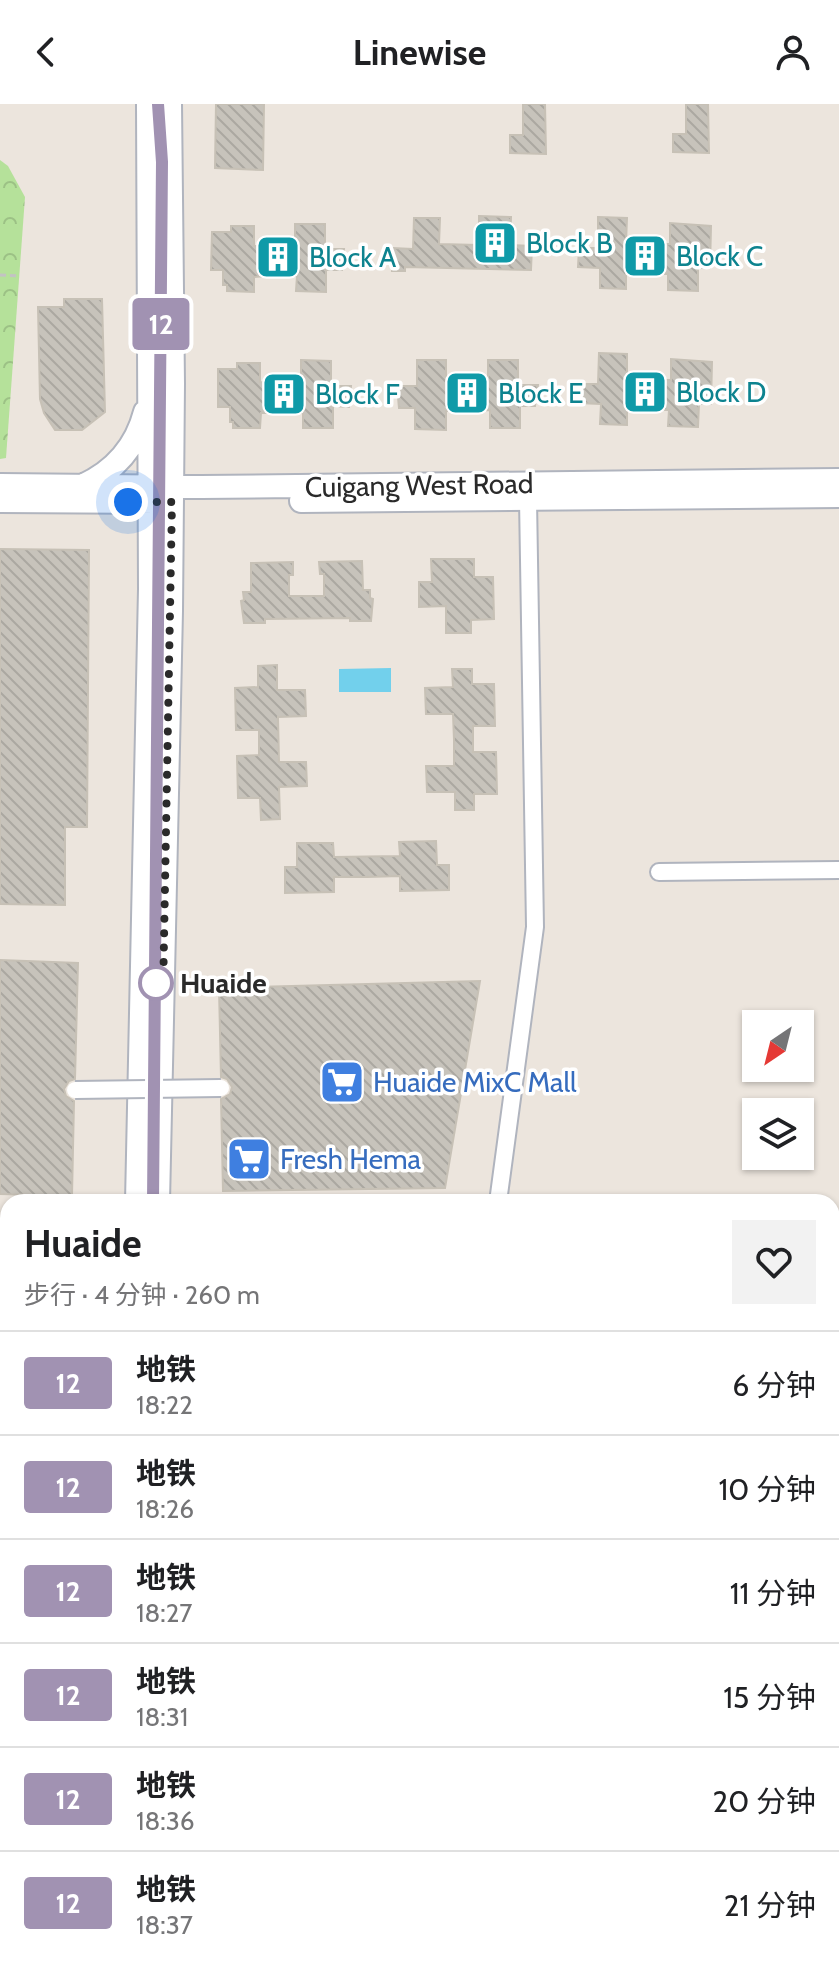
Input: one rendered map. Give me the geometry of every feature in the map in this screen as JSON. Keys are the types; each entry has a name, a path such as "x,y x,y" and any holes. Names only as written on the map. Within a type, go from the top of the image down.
{"main road":[{"path":"148,104 151,391 161,495"},
{"path":"141,1194 148,1177 170,104"},
{"path":"82,486 103,476 123,458 135,440 151,391"},
{"name":"Cuigang West Road","path":"0,501 839,480"},
{"name":"Cuigang West Road","path":"0,485 82,486 161,495 528,499 839,496"},
{"path":"136,1194 148,1177"},
{"path":"148,1177 157,1194"}],"street":[{"path":"499,1194 535,927 528,499"},
{"path":"659,872 839,870"},
{"path":"75,1090 221,1088"}],"path":[{"path":"0,275 19,276"}],"green space":[{"path":"0,160 8,166 25,197 6,458 0,459"}],"water":[{"path":"391,668 391,692 339,692 339,669"}],"building":[{"path":"216,104 264,104 263,170 215,168"},
{"path":"523,104 545,104 546,154 510,153 510,135 523,135"},
{"path":"686,104 708,104 709,153 673,152 673,134 686,134"},
{"name":"Block B","path":"479,216 511,217 510,245 532,246 531,270 405,267 405,271 392,271 393,248 413,249 414,218 440,218 439,244 479,245"},
{"name":"Block C","path":"598,217 627,218 626,243 670,244 670,223 711,226 710,268 698,268 698,291 668,290 668,274 626,273 626,289 600,288 600,268 578,267 579,248 598,248"},
{"name":"Block A","path":"295,224 325,224 325,249 344,249 342,270 326,270 326,292 296,291 297,276 254,277 254,292 227,291 227,285 223,285 223,270 211,270 212,232 231,232 231,226 254,226 254,246 295,246"},
{"path":"64,299 102,299 105,412 82,430 55,430 44,413 40,399 38,307 64,307"},
{"name":"Block D","path":"599,353 627,354 627,379 671,380 671,359 712,362 711,404 699,404 698,427 668,426 669,410 627,409 627,425 600,424 601,404 579,403 579,384 598,384"},
{"name":"Block F","path":"301,360 331,361 331,386 351,386 349,407 333,406 333,428 303,428 303,413 261,413 260,428 233,428 230,407 218,407 218,369 237,369 237,363 260,363 260,382 301,383"},
{"name":"Block E","path":"417,360 446,360 446,382 488,382 488,360 518,360 518,385 538,385 535,406 520,406 520,428 490,428 490,410 446,411 446,430 415,429 415,408 399,408 397,386 417,386"},
{"path":"0,549 89,550 87,827 65,827 65,905 0,904"},
{"path":"431,559 474,559 474,577 493,577 494,619 471,620 471,633 446,633 446,606 419,607 419,582 432,582"},
{"path":"362,561 363,590 370,590 370,598 373,599 371,621 350,621 350,618 265,619 265,623 244,623 241,601 244,600 243,592 251,592 251,563 293,562 293,575 289,575 289,596 324,596 324,574 320,574 319,562"},
{"path":"277,665 277,690 305,690 306,716 278,717 279,762 306,762 307,786 279,787 280,819 261,820 260,798 238,798 237,756 259,755 259,730 236,730 235,688 258,687 258,666"},
{"path":"452,669 472,669 472,684 494,684 495,726 473,726 473,752 496,752 497,794 474,794 474,810 455,810 455,792 427,792 426,766 454,766 454,740 453,714 426,714 425,688 453,687"},
{"path":"436,841 437,865 449,865 449,890 400,891 400,876 334,877 334,892 285,893 285,867 297,867 297,843 333,843 334,857 400,856 399,842"},
{"path":"0,960 78,963 75,1079 69,1081 64,1089 66,1096 74,1101 72,1194 0,1194"},
{"name":"Huaide MixC Mall","path":"480,981 445,1188 223,1191 221,1099 230,1094 232,1087 227,1079 221,1077 219,988"}],"metro line":[{"name":"12","path":"153,1194 162,162 158,104"}],"place":[{"name":"Block B","path":"495,243"},
{"name":"Block C","path":"645,256"},
{"name":"Block A","path":"278,257"},
{"name":"Block D","path":"645,392"},
{"name":"Block E","path":"467,393"},
{"name":"Block F","path":"284,394"},
{"name":"Huaide","path":"156,983"},
{"name":"Huaide MixC Mall","path":"342,1082"},
{"name":"Fresh Hema","path":"249,1159"}],"route":[{"path":"128,502 172,502 163,995 156,983"}]}
